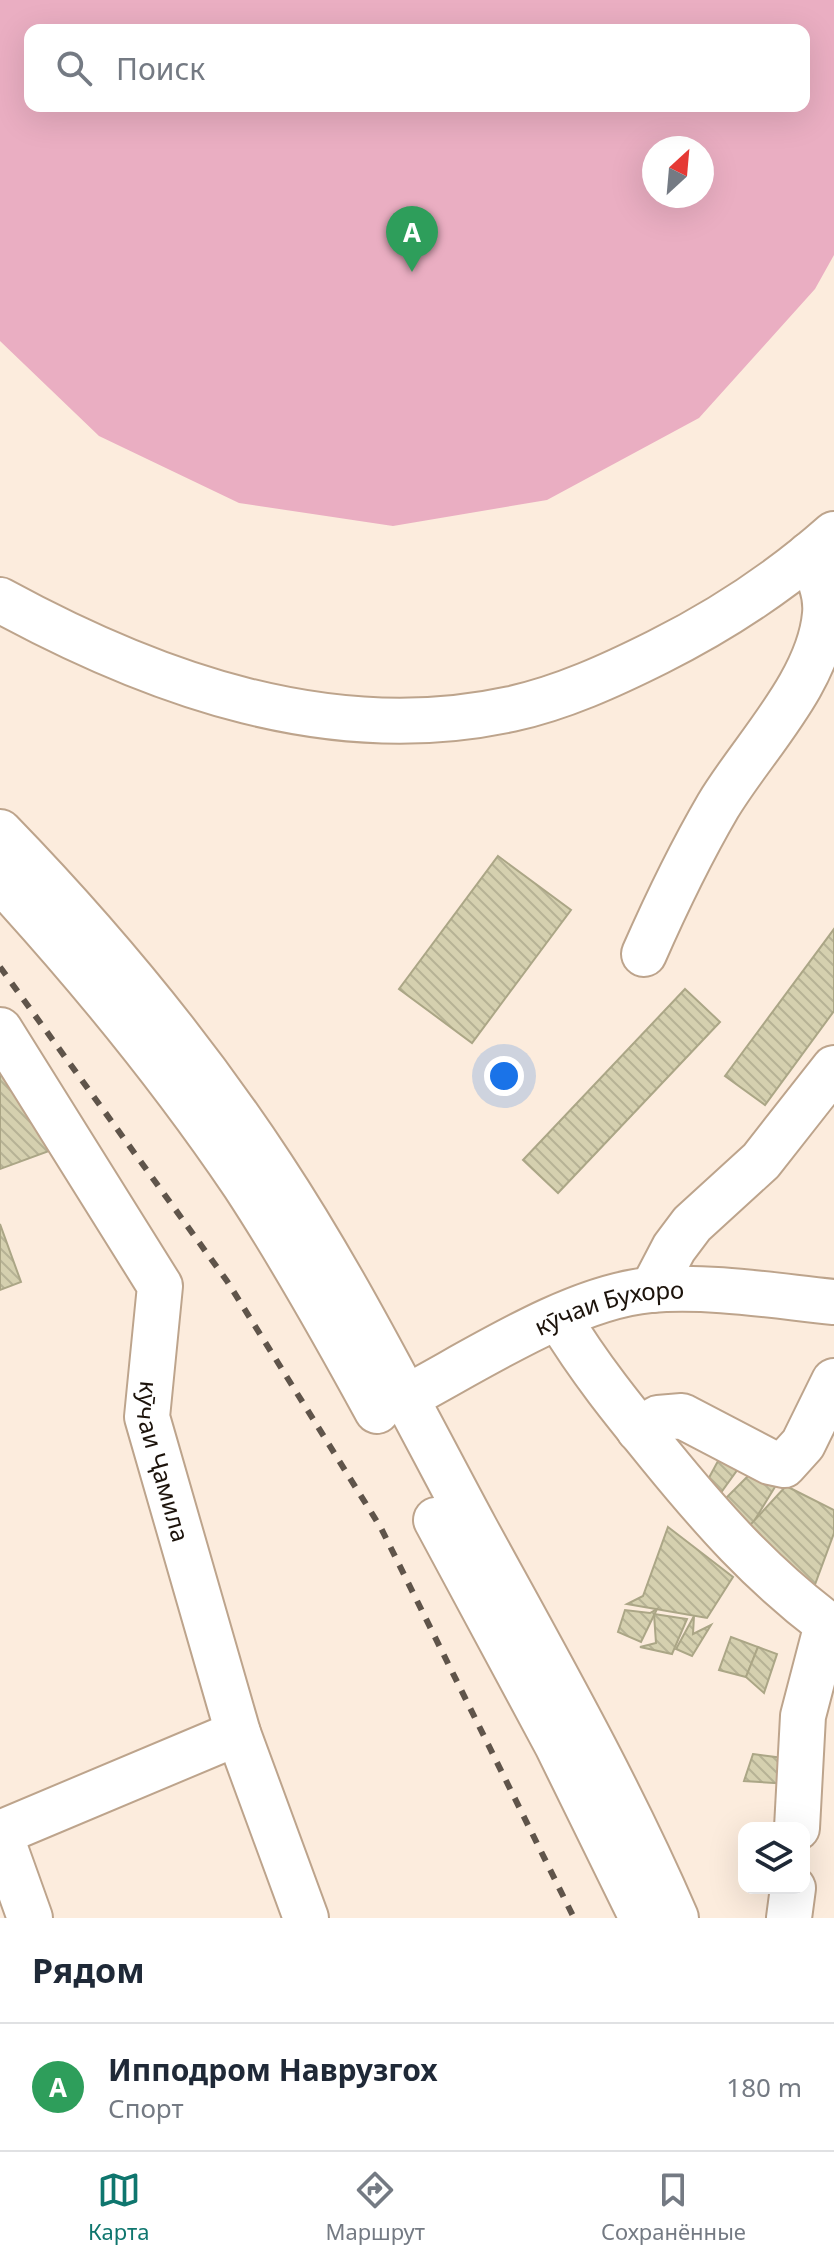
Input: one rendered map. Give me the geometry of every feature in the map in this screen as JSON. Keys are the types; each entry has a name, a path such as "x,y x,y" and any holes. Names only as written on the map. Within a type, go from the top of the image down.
{"street":[{"path":"0,600 122,661 238,701 352,718 434,718 513,709 628,667 710,624 822,544"},
{"path":"644,954 703,832 766,738 813,657 825,615 822,544"},
{"path":"0,832 87,926 219,1092 289,1194 405,1398 584,1730 676,1918"},
{"path":"0,879 92,983 195,1115 296,1268 395,1443 557,1745 642,1918"},
{"name":"кӯчаи Ҷамила","path":"0,1030 160,1286 147,1417 238,1733 306,1918"},
{"path":"652,1290 674,1248 692,1224 761,1161 834,1068"},
{"name":"кӯчаи Бухоро","path":"405,1398 595,1302 652,1290 834,1302"},
{"path":"559,1318 590,1368 742,1553 830,1623 803,1716 797,1822"},
{"path":"639,1430 658,1418 682,1416 770,1462 784,1465 803,1444 834,1381"},
{"path":"30,1918 0,1834 238,1733"},
{"path":"789,1918 792,1894"}],"shaded area":[{"path":"0,0 834,0 834,255 815,289 699,418 547,500 393,526 239,503 99,436 0,341"}],"building":[{"path":"498,856 571,910 472,1043 399,989"},
{"path":"834,929 834,1011 765,1105 725,1076"},
{"path":"685,989 720,1022 558,1193 523,1160"},
{"path":"0,1063 49,1151 0,1169"},
{"path":"0,1224 21,1282 0,1290"},
{"path":"724,1450 743,1462 712,1505 705,1485"},
{"path":"753,1471 778,1482 745,1536 718,1506"},
{"path":"786,1486 834,1510 834,1533 810,1598 740,1536"},
{"path":"668,1527 733,1577 707,1618 627,1604 643,1596"},
{"path":"657,1609 641,1642 618,1632 625,1610 650,1613"},
{"path":"654,1614 687,1619 672,1654 640,1647 656,1643"},
{"path":"694,1616 693,1634 711,1625 692,1656 676,1649"},
{"path":"731,1637 758,1647 746,1677 719,1670"},
{"path":"758,1647 777,1654 764,1693 746,1677"},
{"path":"753,1754 783,1758 789,1784 744,1781"}],"railway":[{"path":"0,967 227,1281 381,1528 574,1918"}],"place":[{"name":"Ипподром Наврузгох","path":"412,272"}]}
